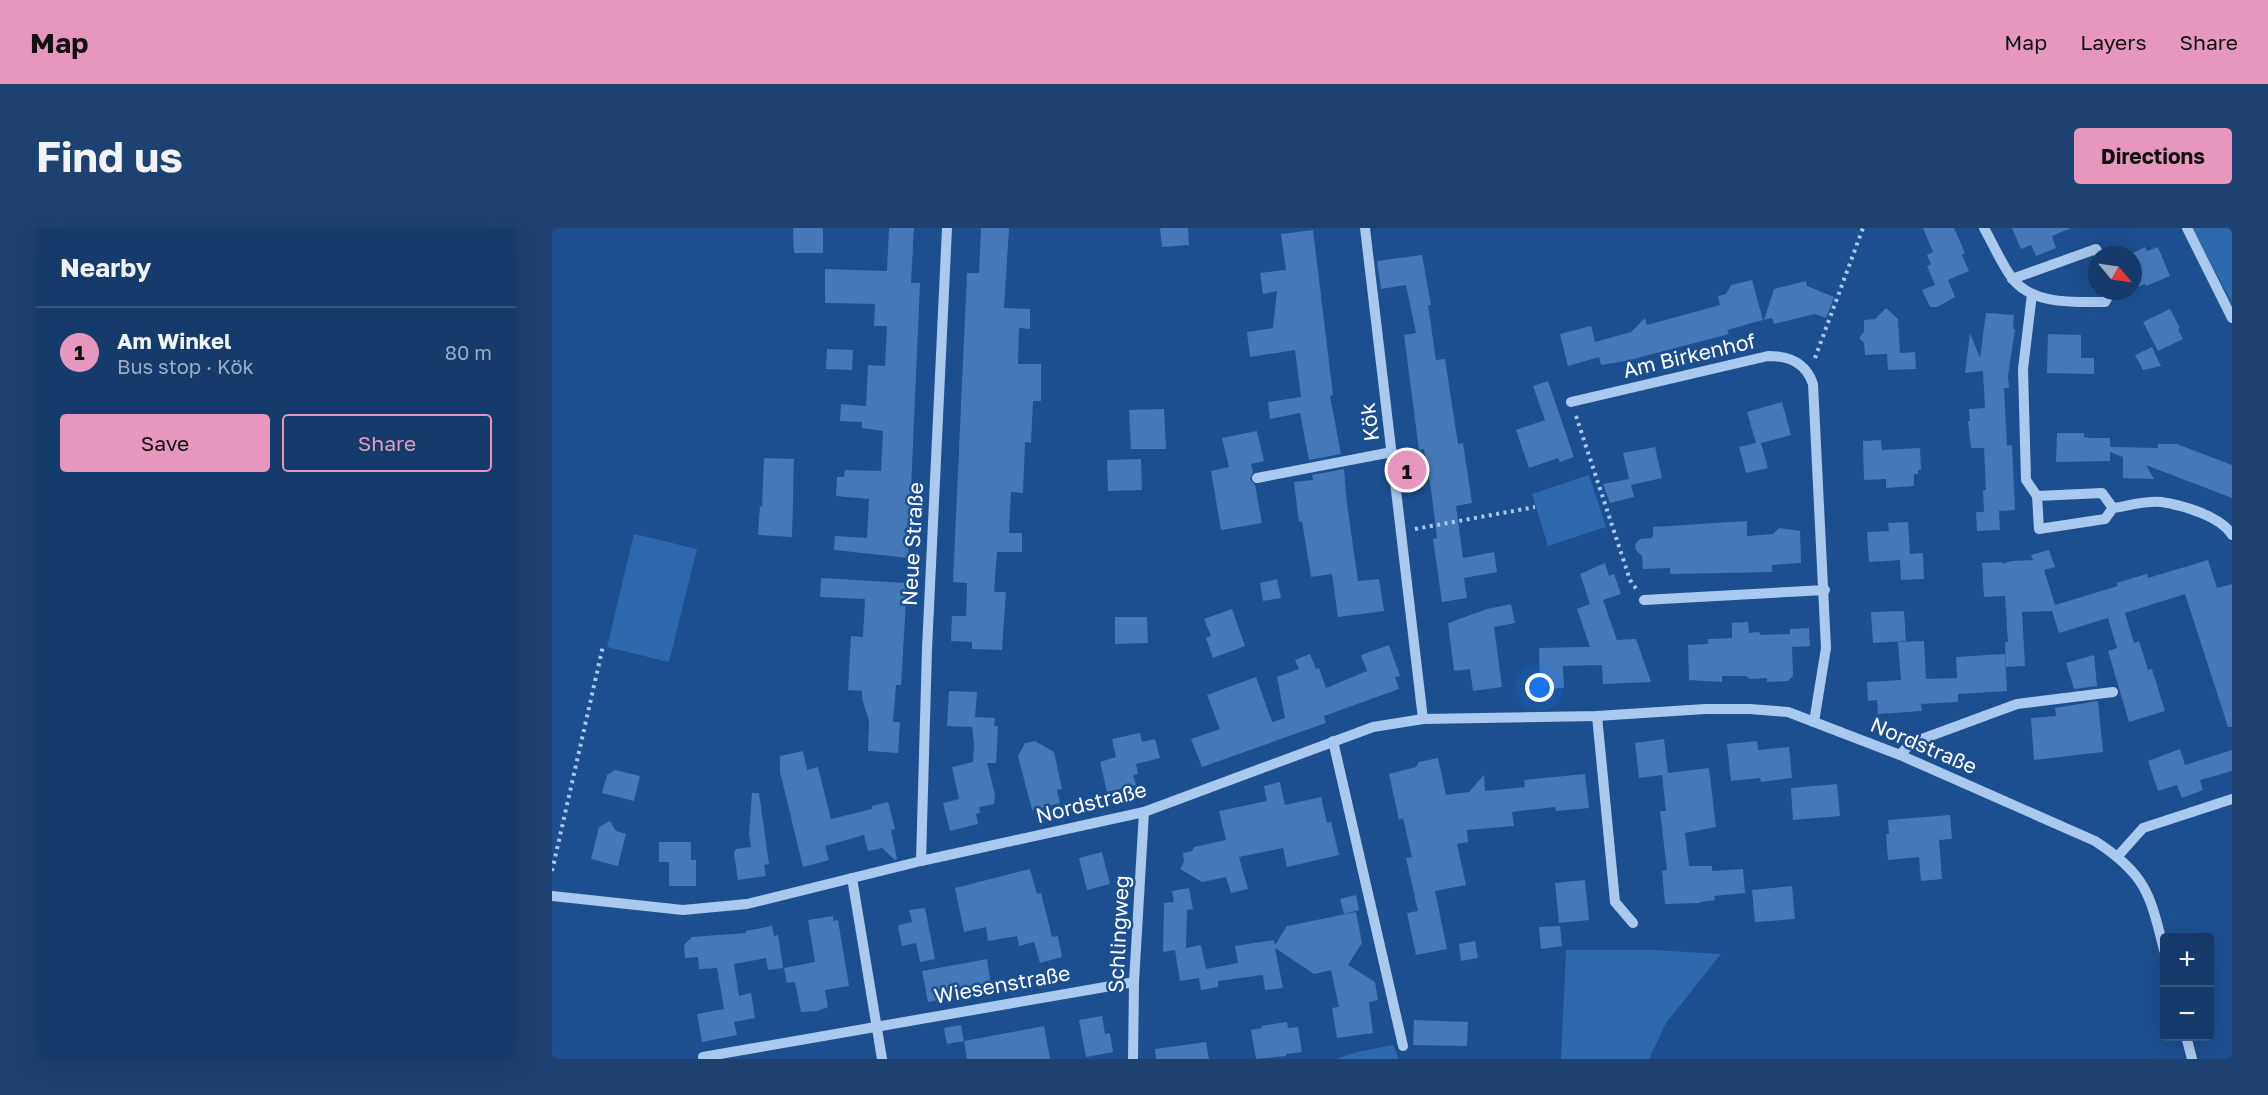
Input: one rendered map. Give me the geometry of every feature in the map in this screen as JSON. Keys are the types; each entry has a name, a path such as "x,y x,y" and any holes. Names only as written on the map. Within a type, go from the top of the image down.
{"street":[{"name":"Neue Straße","path":"921,861 927,637 947,228"},
{"name":"Kök","path":"1365,228 1423,719"},
{"path":"1984,228 2012,279 2032,294 2063,302 2105,302 2106,300"},
{"path":"2187,228 2232,318"},
{"path":"2012,279 2088,252"},
{"path":"2032,294 2023,369 2024,419 2026,480 2037,496 2039,529 2105,519 2114,508 2159,502 2207,514 2232,535"},
{"name":"Am Birkenhof","path":"1571,402 1768,356 1784,356 1797,362 1809,373"},
{"path":"1809,373 1813,384 1825,590 1826,648 1814,722"},
{"path":"1257,478 1392,452"},
{"path":"2037,496 2102,493 2114,508"},
{"path":"1644,600 1825,590"},
{"path":"1900,755 1911,743 2017,704 2113,692"},
{"name":"Nordstraße","path":"552,896 683,910 747,904 921,861 1144,812 1333,741 1373,728 1423,719 1597,716 1705,709 1750,709 1788,712 1900,755 2095,841 2118,856 2135,872 2146,888 2160,936"},
{"path":"1597,716 1615,902 1633,924"},
{"path":"1333,741 1402,1046"},
{"path":"2118,856 2143,828 2232,799"},
{"name":"Schlingweg","path":"1133,1059 1134,982 1144,812"},
{"path":"852,878 882,1059"},
{"name":"Wiesenstraße","path":"703,1057 1134,982"},
{"path":"2187,1041 2192,1059"}],"path":[{"path":"1809,373 1863,228"},
{"path":"1571,402 1630,580 1644,600"},
{"path":"1401,532 1535,507"},
{"path":"552,871 603,646"}],"shaded area":[{"path":"2192,228 2232,228 2232,303"},
{"path":"1589,475 1606,527 1548,546 1532,494"},
{"path":"634,534 697,549 669,662 607,647"},
{"path":"1566,950 1654,950 1721,954 1666,1023 1649,1059 1561,1059"},
{"path":"1393,1045 1399,1059 1336,1059 1357,1052"}],"building":[{"path":"793,228 823,228 823,253 794,253"},
{"path":"889,228 914,228 911,283 920,283 908,558 834,550 835,536 867,538 869,499 836,496 837,477 844,477 845,470 881,471 883,431 862,428 862,422 840,421 841,404 866,406 868,365 885,366 887,326 874,326 875,304 825,303 825,269 887,271"},
{"path":"981,228 1009,228 1004,308 1030,309 1030,329 1019,328 1018,364 1041,364 1041,401 1033,401 1031,443 1025,442 1023,493 1011,492 1009,533 1022,533 1022,552 997,552 994,592 1006,592 1002,650 972,649 972,642 951,641 952,616 966,616 967,583 953,582 967,273 979,273"},
{"path":"1160,228 1188,228 1189,245 1162,247"},
{"path":"1923,228 1954,228 1965,253 1962,255 1969,271 1948,280 1955,297 1937,307 1930,307 1922,290 1935,285 1927,266 1931,264 1927,255 1933,252"},
{"path":"2012,228 2071,228 2052,236 2056,248 2036,256 2031,245 2021,249"},
{"path":"1313,230 1333,395 1330,396 1341,454 1309,460 1300,413 1270,419 1268,402 1301,397 1295,350 1250,357 1247,332 1273,328 1277,291 1263,294 1260,273 1286,270 1281,234"},
{"path":"2145,247 2147,251 2158,247 2170,276 2146,286 2142,285 2142,248"},
{"path":"1422,255 1431,305 1428,305 1436,360 1445,359 1458,444 1463,443 1472,503 1456,506 1463,558 1494,552 1497,572 1464,578 1467,598 1442,602 1433,539 1437,538 1431,489 1424,449 1419,450 1404,335 1416,333 1406,285 1381,289 1377,261"},
{"path":"1752,280 1763,320 1727,330 1729,334 1626,361 1601,365 1599,357 1568,366 1560,334 1591,326 1595,342 1631,332 1645,318 1647,325 1720,305 1718,296 1726,294 1731,285"},
{"path":"1806,281 1807,286 1834,297 1826,318 1815,314 1774,324 1772,318 1764,320 1774,289"},
{"path":"1886,308 1898,319 1900,353 1915,352 1916,369 1888,370 1887,354 1865,355 1864,343 1859,338 1864,332 1864,320 1875,319"},
{"path":"2170,309 2183,339 2158,351 2143,322"},
{"path":"1986,313 2014,315 2013,329 2015,329 2008,376 2009,388 2004,388 2007,446 2012,445 2015,510 1999,511 2000,530 1977,531 1976,512 1984,512 1983,490 1986,490 1984,448 1971,448 1968,421 1970,421 1969,409 1985,408 1983,371 1965,373 1970,333 1980,358"},
{"path":"2048,334 2081,335 2081,358 2094,358 2094,374 2047,373"},
{"path":"2152,347 2161,366 2143,370 2135,355"},
{"path":"827,349 853,350 852,370 826,369"},
{"path":"1548,381 1574,457 1560,462 1558,458 1529,468 1516,430 1545,420 1533,386"},
{"path":"1782,402 1791,435 1761,443 1768,468 1746,473 1739,447 1756,443 1747,412"},
{"path":"1164,409 1166,449 1131,449 1129,410"},
{"path":"1257,431 1264,461 1251,464 1253,472 1250,479 1255,485 1262,523 1221,530 1211,471 1229,467 1222,438"},
{"path":"2057,433 2084,433 2084,437 2110,438 2110,447 2158,448 2158,444 2177,444 2232,465 2232,498 2146,465 2154,479 2123,478 2123,457 2110,452 2110,461 2056,462"},
{"path":"1881,440 1882,450 1920,448 1921,470 1918,470 1918,474 1914,474 1914,486 1886,488 1886,479 1864,480 1863,441"},
{"path":"1655,447 1662,478 1631,485 1634,497 1610,503 1603,484 1629,479 1623,453"},
{"path":"764,458 794,459 792,537 758,535 760,506 762,507"},
{"path":"1141,459 1142,490 1108,491 1107,460"},
{"path":"1344,469 1358,581 1379,579 1384,611 1338,617 1332,574 1311,577 1302,521 1299,522 1294,482 1313,480 1312,475"},
{"path":"1747,521 1747,536 1773,534 1779,528 1800,531 1801,563 1772,565 1772,572 1670,574 1670,568 1643,569 1642,556 1636,550 1635,544 1640,539 1653,536 1653,527"},
{"path":"1908,522 1910,554 1923,553 1924,579 1901,580 1900,560 1869,562 1867,532 1889,531 1888,523"},
{"path":"2049,550 2055,567 2044,570 2055,605 2118,586 2117,583 2126,580 2147,574 2148,578 2208,560 2217,588 2232,584 2232,727 2228,727 2185,594 2125,613 2134,643 2139,641 2148,670 2152,669 2165,711 2129,722 2108,651 2117,648 2108,618 2059,633 2052,611 2022,612 2025,666 2006,667 2005,642 2008,642 2005,596 1984,597 1982,563 2002,562 2002,564 2033,560 2031,555"},
{"path":"1605,563 1609,576 1614,574 1621,594 1603,600 1617,640 1636,639 1651,682 1603,684 1602,665 1563,666 1564,688 1540,689 1539,648 1590,647 1577,609 1590,604 1580,574"},
{"path":"821,578 907,583 901,685 896,685 893,722 900,722 898,753 868,751 869,720 862,699 862,691 848,690 851,636 863,637 865,599 820,597"},
{"path":"1277,579 1281,598 1263,601 1260,583"},
{"path":"1511,604 1515,623 1494,627 1502,687 1473,691 1470,669 1454,671 1448,623 1487,609"},
{"path":"1232,609 1245,646 1213,658 1206,638 1211,636 1204,619"},
{"path":"1904,611 1906,641 1873,643 1871,612"},
{"path":"1115,617 1147,617 1148,643 1115,644"},
{"path":"1748,622 1749,633 1759,632 1761,635 1790,634 1790,629 1809,628 1810,646 1792,647 1793,676 1788,681 1767,682 1767,678 1750,679 1746,676 1722,676 1722,682 1689,680 1688,645 1708,644 1708,639 1732,638 1732,623"},
{"path":"1924,641 1926,679 1957,678 1956,657 2005,654 2007,691 1958,694 1958,702 1921,704 1922,711 1878,714 1877,700 1868,701 1867,682 1901,680 1898,642"},
{"path":"1389,645 1400,676 1395,677 1399,689 1324,716 1326,723 1202,767 1191,739 1220,729 1207,695 1256,677 1272,722 1285,718 1277,677 1299,669 1295,660 1310,654 1316,669 1319,668 1326,688 1367,671 1361,655"},
{"path":"2094,655 2097,686 2074,689 2066,663"},
{"path":"949,691 977,692 975,717 995,718 994,726 998,726 996,763 987,763 995,794 994,804 979,807 980,813 976,814 978,824 950,831 943,803 959,799 952,767 973,762 974,743 972,727 947,726"},
{"path":"2098,701 2103,752 2034,760 2031,718 2056,716 2055,708"},
{"path":"1140,733 1142,742 1155,739 1160,758 1136,764 1138,774 1133,775 1136,785 1107,792 1100,762 1116,757 1112,739"},
{"path":"1664,739 1668,773 1709,768 1716,827 1685,833 1689,866 1712,866 1712,871 1743,869 1745,893 1714,896 1715,900 1700,903 1665,904 1662,871 1667,870 1660,811 1666,811 1662,775 1639,778 1635,743"},
{"path":"1035,741 1054,752 1062,789 1057,790 1060,803 1032,810 1018,756 1025,743"},
{"path":"1757,741 1758,750 1789,747 1792,778 1761,782 1760,778 1731,781 1727,744"},
{"path":"2180,749 2185,765 2232,750 2232,771 2200,780 2203,790 2182,798 2177,785 2158,791 2148,761"},
{"path":"803,751 807,770 818,767 831,819 872,809 872,806 888,802 895,829 891,830 897,859 895,860 882,848 868,851 864,835 825,846 829,860 803,867 780,772 780,756"},
{"path":"1438,758 1446,795 1469,792 1484,775 1485,791 1525,787 1524,780 1585,774 1589,808 1556,811 1555,807 1512,812 1514,826 1467,830 1468,842 1457,844 1466,885 1435,891 1447,949 1416,955 1407,913 1418,911 1406,858 1412,857 1403,818 1399,820 1389,774 1416,767 1419,762"},
{"path":"615,770 640,776 634,801 602,793 607,775"},
{"path":"1280,782 1285,805 1321,797 1327,823 1331,822 1339,855 1287,867 1283,848 1239,857 1248,889 1231,893 1226,877 1202,882 1180,869 1184,862 1183,853 1192,851 1194,847 1226,840 1219,811 1267,801 1264,786"},
{"path":"1837,784 1840,816 1793,820 1791,788"},
{"path":"752,793 759,793 769,864 764,865 766,876 738,880 734,853 736,849 751,847 749,833"},
{"path":"1950,815 1952,839 1939,840 1942,879 1921,881 1919,857 1888,860 1886,834 1889,834 1888,820"},
{"path":"610,821 616,831 626,834 618,866 591,859 599,827"},
{"path":"659,842 691,842 691,860 696,860 696,886 669,886 669,862 659,862"},
{"path":"1102,852 1110,884 1087,890 1079,858"},
{"path":"1030,869 1037,894 1041,893 1052,937 1058,936 1062,957 1040,963 1034,942 1019,946 1017,936 988,941 986,927 964,932 955,888"},
{"path":"1585,880 1589,920 1559,923 1555,883"},
{"path":"1792,886 1795,919 1755,922 1752,890"},
{"path":"1189,888 1193,909 1187,910 1186,948 1201,945 1206,969 1238,963 1235,946 1274,940 1275,945 1287,926 1356,912 1362,943 1348,965 1375,982 1378,1000 1369,1002 1373,1033 1337,1038 1332,1008 1339,1007 1331,970 1314,974 1275,948 1283,988 1265,990 1263,975 1218,981 1218,987 1201,990 1199,978 1180,981 1175,950 1163,952 1164,903 1174,902 1172,891"},
{"path":"1356,895 1359,910 1344,914 1340,899"},
{"path":"925,908 935,959 920,962 916,943 902,946 898,927 912,922 909,910"},
{"path":"833,916 833,921 838,920 849,986 825,990 828,1007 818,1011 801,1012 795,982 787,983 784,968 815,962 808,920"},
{"path":"772,926 774,936 778,935 783,968 768,970 766,958 734,964 739,996 751,993 755,1018 734,1022 737,1035 702,1042 697,1014 724,1009 717,968 699,969 698,957 685,958 684,945 692,937 746,933 746,931"},
{"path":"1560,926 1562,946 1541,949 1539,927"},
{"path":"1475,941 1478,958 1461,961 1459,944"},
{"path":"987,959 991,986 948,993 949,998 928,1002 922,971"},
{"path":"1102,1016 1105,1034 1110,1033 1113,1052 1086,1057 1079,1020"},
{"path":"1414,1020 1468,1022 1467,1046 1413,1045"},
{"path":"1287,1022 1288,1028 1298,1027 1302,1052 1256,1059 1251,1030"},
{"path":"961,1025 964,1041 947,1044 944,1028"},
{"path":"1044,1026 1050,1059 967,1059 964,1041"},
{"path":"1206,1042 1209,1059 1156,1059 1155,1049"}],"place":[{"name":"Am Winkel","path":"1407,470"}]}
